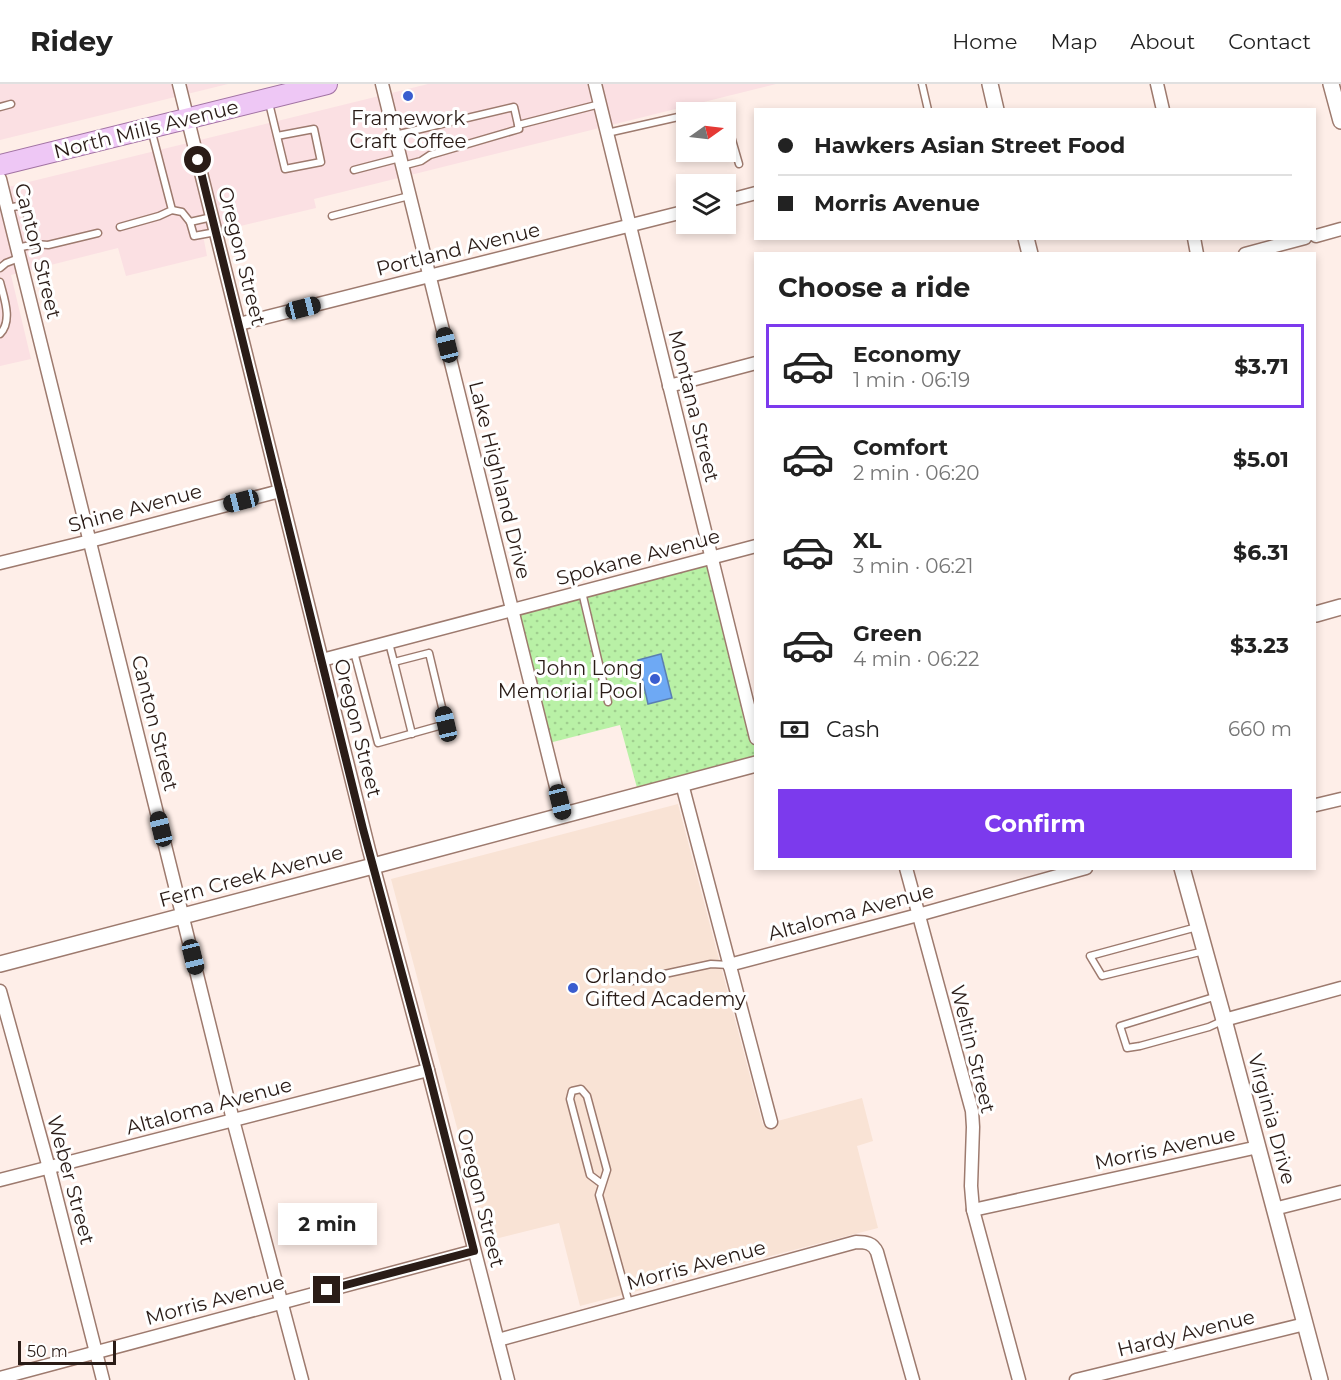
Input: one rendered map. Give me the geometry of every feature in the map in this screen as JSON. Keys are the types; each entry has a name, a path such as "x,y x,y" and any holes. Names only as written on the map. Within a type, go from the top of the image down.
{"main road":[{"name":"North Mills Avenue","path":"0,165 327,84"}],"street":[{"name":"Oregon Street","path":"179,84 373,866 508,1380"},
{"name":"Lake Highland Drive","path":"382,84 563,815"},
{"name":"Montana Street","path":"595,84 754,730"},
{"path":"990,84 996,108"},
{"path":"1157,84 1163,108"},
{"path":"1332,84 1341,121"},
{"name":"Canton Street","path":"0,178 232,1120 302,1380"},
{"path":"736,198 754,194"},
{"name":"Portland Avenue","path":"239,324 676,214"},
{"path":"1316,236 1341,230"},
{"path":"1252,252 1298,240"},
{"path":"669,386 754,364"},
{"name":"Shine Avenue","path":"0,563 280,491"},
{"name":"Spokane Avenue","path":"322,660 754,547"},
{"path":"1316,614 1341,607"},
{"name":"Fern Creek Avenue","path":"0,964 754,765"},
{"path":"682,784 771,1122"},
{"path":"1316,806 1341,799"},
{"name":"Weltin Street","path":"907,870 972,1111 970,1186 973,1210 1019,1380"},
{"name":"Altaloma Avenue","path":"729,964 1079,870"},
{"name":"Virginia Drive","path":"1183,870 1320,1380"},
{"path":"1224,1020 1341,988"},
{"name":"Weber Street","path":"0,991 49,1168 103,1380"},
{"name":"Altaloma Avenue","path":"0,1180 428,1070"},
{"name":"Morris Avenue","path":"973,1210 1258,1148"},
{"path":"1274,1209 1341,1192"},
{"name":"Morris Avenue","path":"498,1340 856,1242 864,1242 871,1244 878,1252 913,1380"},
{"name":"Morris Avenue","path":"0,1378 474,1251"},
{"name":"Hardy Avenue","path":"1076,1380 1305,1324"}],"lane":[{"path":"922,84 928,108"},
{"path":"268,99 285,169 321,162 314,129 277,136"},
{"path":"0,107 10,104"},
{"path":"518,125 600,104"},
{"path":"354,170 421,161 430,155 519,129 514,107 395,135"},
{"path":"607,133 676,117"},
{"path":"151,129 172,210"},
{"path":"736,153 739,164"},
{"path":"332,216 410,196"},
{"path":"7,208 24,205 35,243"},
{"path":"120,227 172,210 182,213 190,222 194,236 216,232"},
{"path":"190,222 212,218"},
{"path":"0,268 35,243 48,245 98,233"},
{"path":"0,282 4,330 0,334"},
{"path":"582,592 608,702"},
{"path":"389,643 412,734"},
{"path":"354,652 378,743 446,724 429,653 394,662"},
{"path":"1197,926 1090,956 1102,976 1204,951"},
{"path":"632,981 711,964 729,964"},
{"path":"1217,996 1120,1026 1126,1048 1209,1027 1224,1020"},
{"path":"602,1184 590,1175 570,1098 572,1092 581,1089 587,1096 608,1170 599,1195 629,1304"}],"shaded area":[{"path":"0,84 228,84 0,140"},
{"path":"428,84 776,84 704,102 676,102 676,109 314,199 316,208 203,235 207,256 126,276 118,248 11,275 31,359 0,366 0,189"},
{"name":"Orlando Gifted Academy","path":"678,804 763,1125 862,1098 873,1141 857,1146 878,1228 580,1306 559,1223 487,1241 391,879"}],"green space":[{"path":"712,558 754,730 754,765 639,795 620,725 545,744 512,611"}],"water":[{"name":"John Long Memorial Pool","path":"661,654 672,698 648,704 638,660"}],"place":[{"name":"Framework Craft Coffee","path":"408,96"},
{"name":"John Long Memorial Pool","path":"655,679"},
{"name":"Orlando Gifted Academy","path":"573,988"}],"route":[{"path":"198,160 363,829 474,1251 327,1290"}]}
